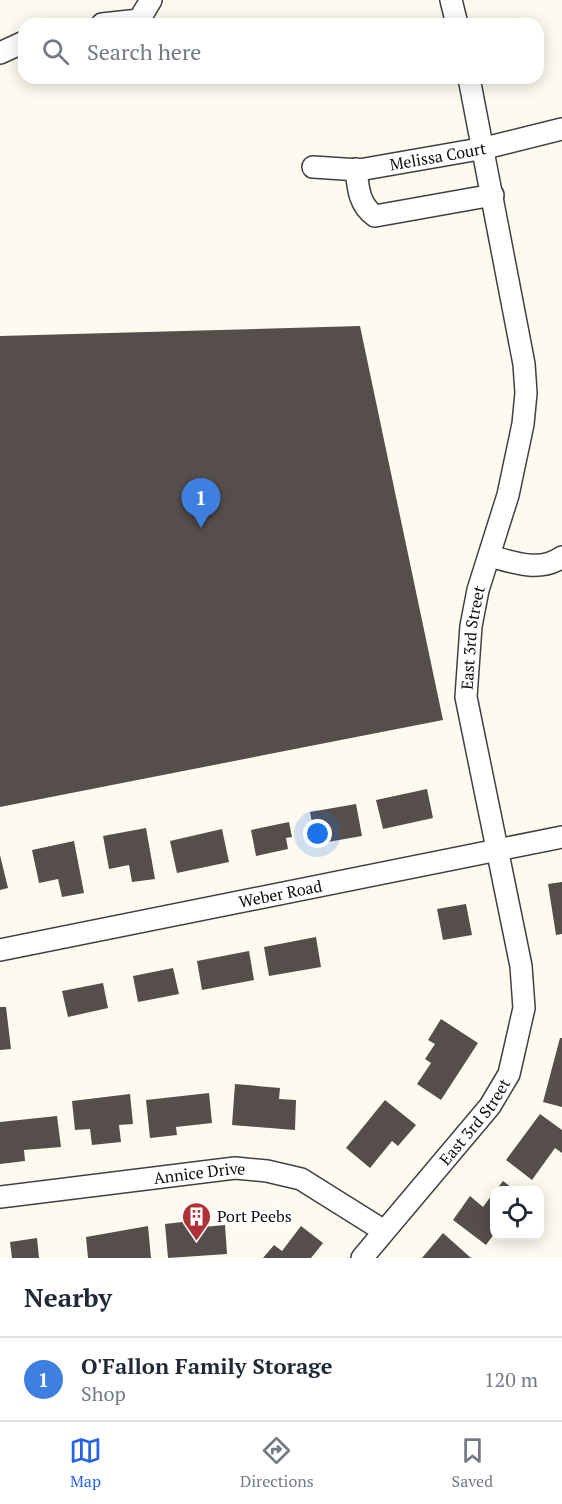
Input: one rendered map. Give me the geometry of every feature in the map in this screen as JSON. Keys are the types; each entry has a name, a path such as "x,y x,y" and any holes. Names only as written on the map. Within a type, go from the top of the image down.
{"street":[{"path":"140,18 151,0"},
{"path":"452,0 456,18"},
{"path":"0,53 18,45"},
{"name":"East 3rd Street","path":"362,1258 490,1106 509,1074 524,1008 521,966 466,697 471,626 478,590 508,495 523,424 526,393 524,364 494,195 470,84"},
{"name":"Melissa Court","path":"313,167 356,169 485,148 562,129"},
{"path":"356,169 358,190 366,210 375,216 494,195"},
{"path":"489,556 532,565 549,566 562,558"},
{"name":"Weber Road","path":"0,950 562,837"},
{"name":"Annice Drive","path":"0,1197 235,1168 267,1171 301,1179 384,1231"}],"building":[{"path":"360,326 443,720 0,807 0,336"},
{"path":"427,789 433,818 383,829 376,800"},
{"path":"356,804 362,836 316,844 310,812"},
{"path":"289,822 292,837 286,838 288,849 256,856 251,830"},
{"path":"146,828 155,879 132,882 129,865 109,869 103,836"},
{"path":"222,829 229,862 177,873 170,841"},
{"path":"74,841 84,893 62,897 58,879 39,883 32,850"},
{"path":"0,855 8,888 0,890"},
{"path":"562,882 562,934 556,935 548,884"},
{"path":"466,904 472,935 443,940 437,909"},
{"path":"316,937 321,967 269,976 264,947"},
{"path":"249,951 254,980 202,990 197,961"},
{"path":"173,968 179,994 138,1002 133,976"},
{"path":"103,983 108,1008 68,1017 62,991"},
{"path":"0,1007 6,1007 11,1049 0,1050"},
{"path":"441,1019 478,1043 441,1100 417,1084 431,1063 425,1059 435,1044 428,1040"},
{"path":"560,1038 562,1038 562,1107 543,1102"},
{"path":"235,1084 280,1088 279,1099 296,1100 295,1130 232,1125"},
{"path":"209,1093 212,1123 176,1127 177,1135 150,1138 146,1100"},
{"path":"130,1094 133,1124 119,1125 121,1142 92,1145 90,1129 75,1130 72,1101"},
{"path":"385,1100 416,1125 398,1146 392,1141 370,1168 346,1148"},
{"path":"540,1114 562,1130 562,1153 555,1148 532,1180 506,1160"},
{"path":"57,1116 61,1147 24,1150 25,1161 0,1164 0,1122"},
{"path":"503,1181 510,1186 499,1186"},
{"path":"470,1196 483,1207 490,1197 490,1240 486,1245 453,1220"},
{"name":"Port Peebs","path":"191,1221 192,1228 225,1225 227,1254 168,1258 165,1224"},
{"path":"148,1226 151,1258 88,1258 86,1237"},
{"path":"301,1226 323,1243 311,1258 263,1258 274,1245 282,1251"},
{"path":"443,1233 471,1258 422,1258"},
{"path":"37,1238 39,1258 12,1258 10,1242"}],"place":[{"name":"O'Fallon Family Storage","path":"201,528"},
{"name":"Port Peebs","path":"196,1242"}]}
